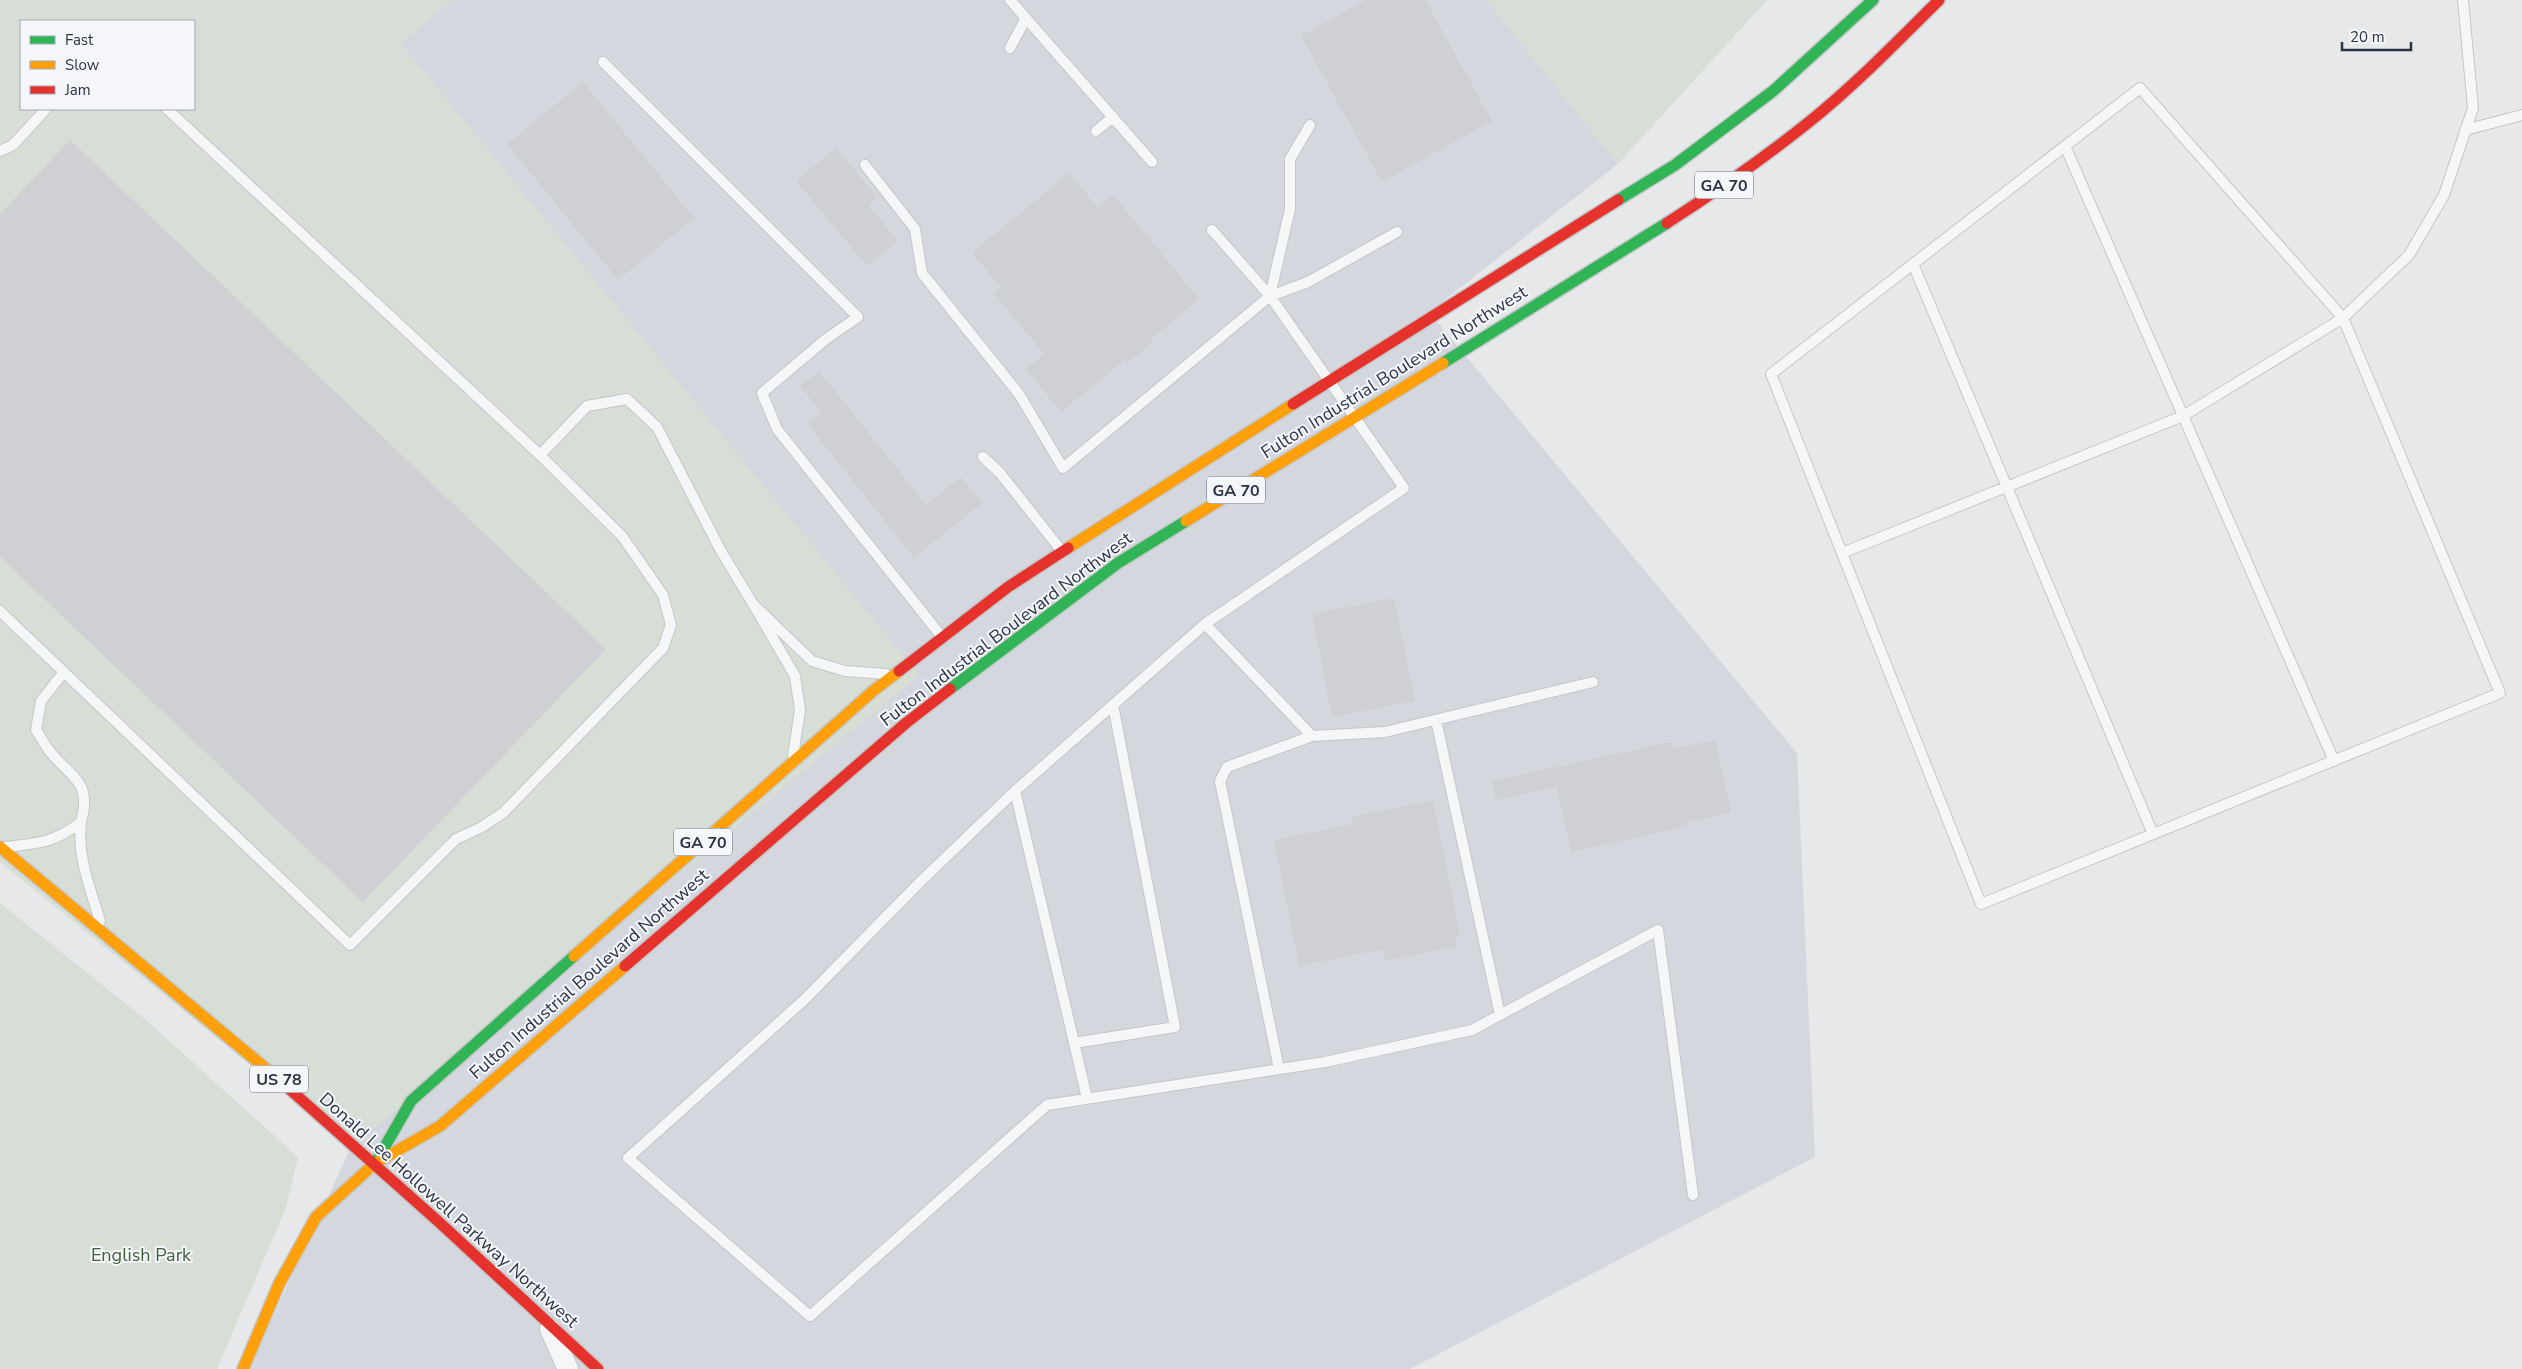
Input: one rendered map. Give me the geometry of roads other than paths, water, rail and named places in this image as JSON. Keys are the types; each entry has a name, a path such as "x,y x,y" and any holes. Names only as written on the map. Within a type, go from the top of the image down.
{"main road":[{"name":"Fulton Industrial Boulevard Northwest","path":"374,1164 411,1101 895,674 1008,587 1329,382 1675,165 1774,91 1873,0"},
{"name":"Fulton Industrial Boulevard Northwest","path":"243,1369 279,1284 316,1217 374,1164 440,1126 906,722 1118,563 1706,197 1756,163 1845,91 1882,58 1939,0"},
{"name":"Donald Lee Hollowell Parkway Northwest","path":"0,848 248,1053 374,1164 598,1369"}],"street":[{"path":"547,1323 568,1369"}],"lane":[{"path":"1010,0 1152,162"},
{"path":"1842,553 2183,416 2343,318 2409,255 2444,195 2473,108 2464,0"},
{"path":"1010,48 1026,18"},
{"path":"603,62 858,317 826,339 762,393 777,429 942,638"},
{"path":"2140,88 2343,318 2500,693 1981,904 1771,374 2140,88"},
{"path":"0,151 13,145 45,110"},
{"path":"0,611 350,944 456,839 480,828 502,813 663,648 671,626 663,595 622,536 540,455 168,110"},
{"path":"2465,130 2522,115"},
{"path":"1096,131 1113,117"},
{"path":"1270,296 1290,208 1290,159 1310,125"},
{"path":"2065,146 2334,761"},
{"path":"865,165 915,229 922,272 1019,394 1063,468 1270,296 1308,282 1397,232"},
{"path":"1212,230 1270,296 1404,488 1205,624 1015,790 921,881 804,1000 628,1158 810,1316 1047,1105 1325,1062 1472,1030 1658,930 1692,1195"},
{"path":"1913,264 2153,834"},
{"path":"540,455 587,406 627,400 657,427 721,551 795,676 800,710 792,763"},
{"path":"983,457 1000,473 1062,552"},
{"path":"752,604 812,661 845,671 895,674"},
{"path":"1205,624 1312,736"},
{"path":"64,672 41,700 36,730 50,752 79,780 86,804 81,822 79,841 82,862 103,932"},
{"path":"1279,1069 1220,781 1227,767 1312,736 1385,732 1592,682"},
{"path":"1074,1043 1175,1027 1113,705"},
{"path":"1436,720 1500,1015"},
{"path":"1015,790 1087,1098"},
{"path":"0,848 46,842 63,836 81,822"}],"park label":[{"name":"English Park","path":"141,1255"}]}
